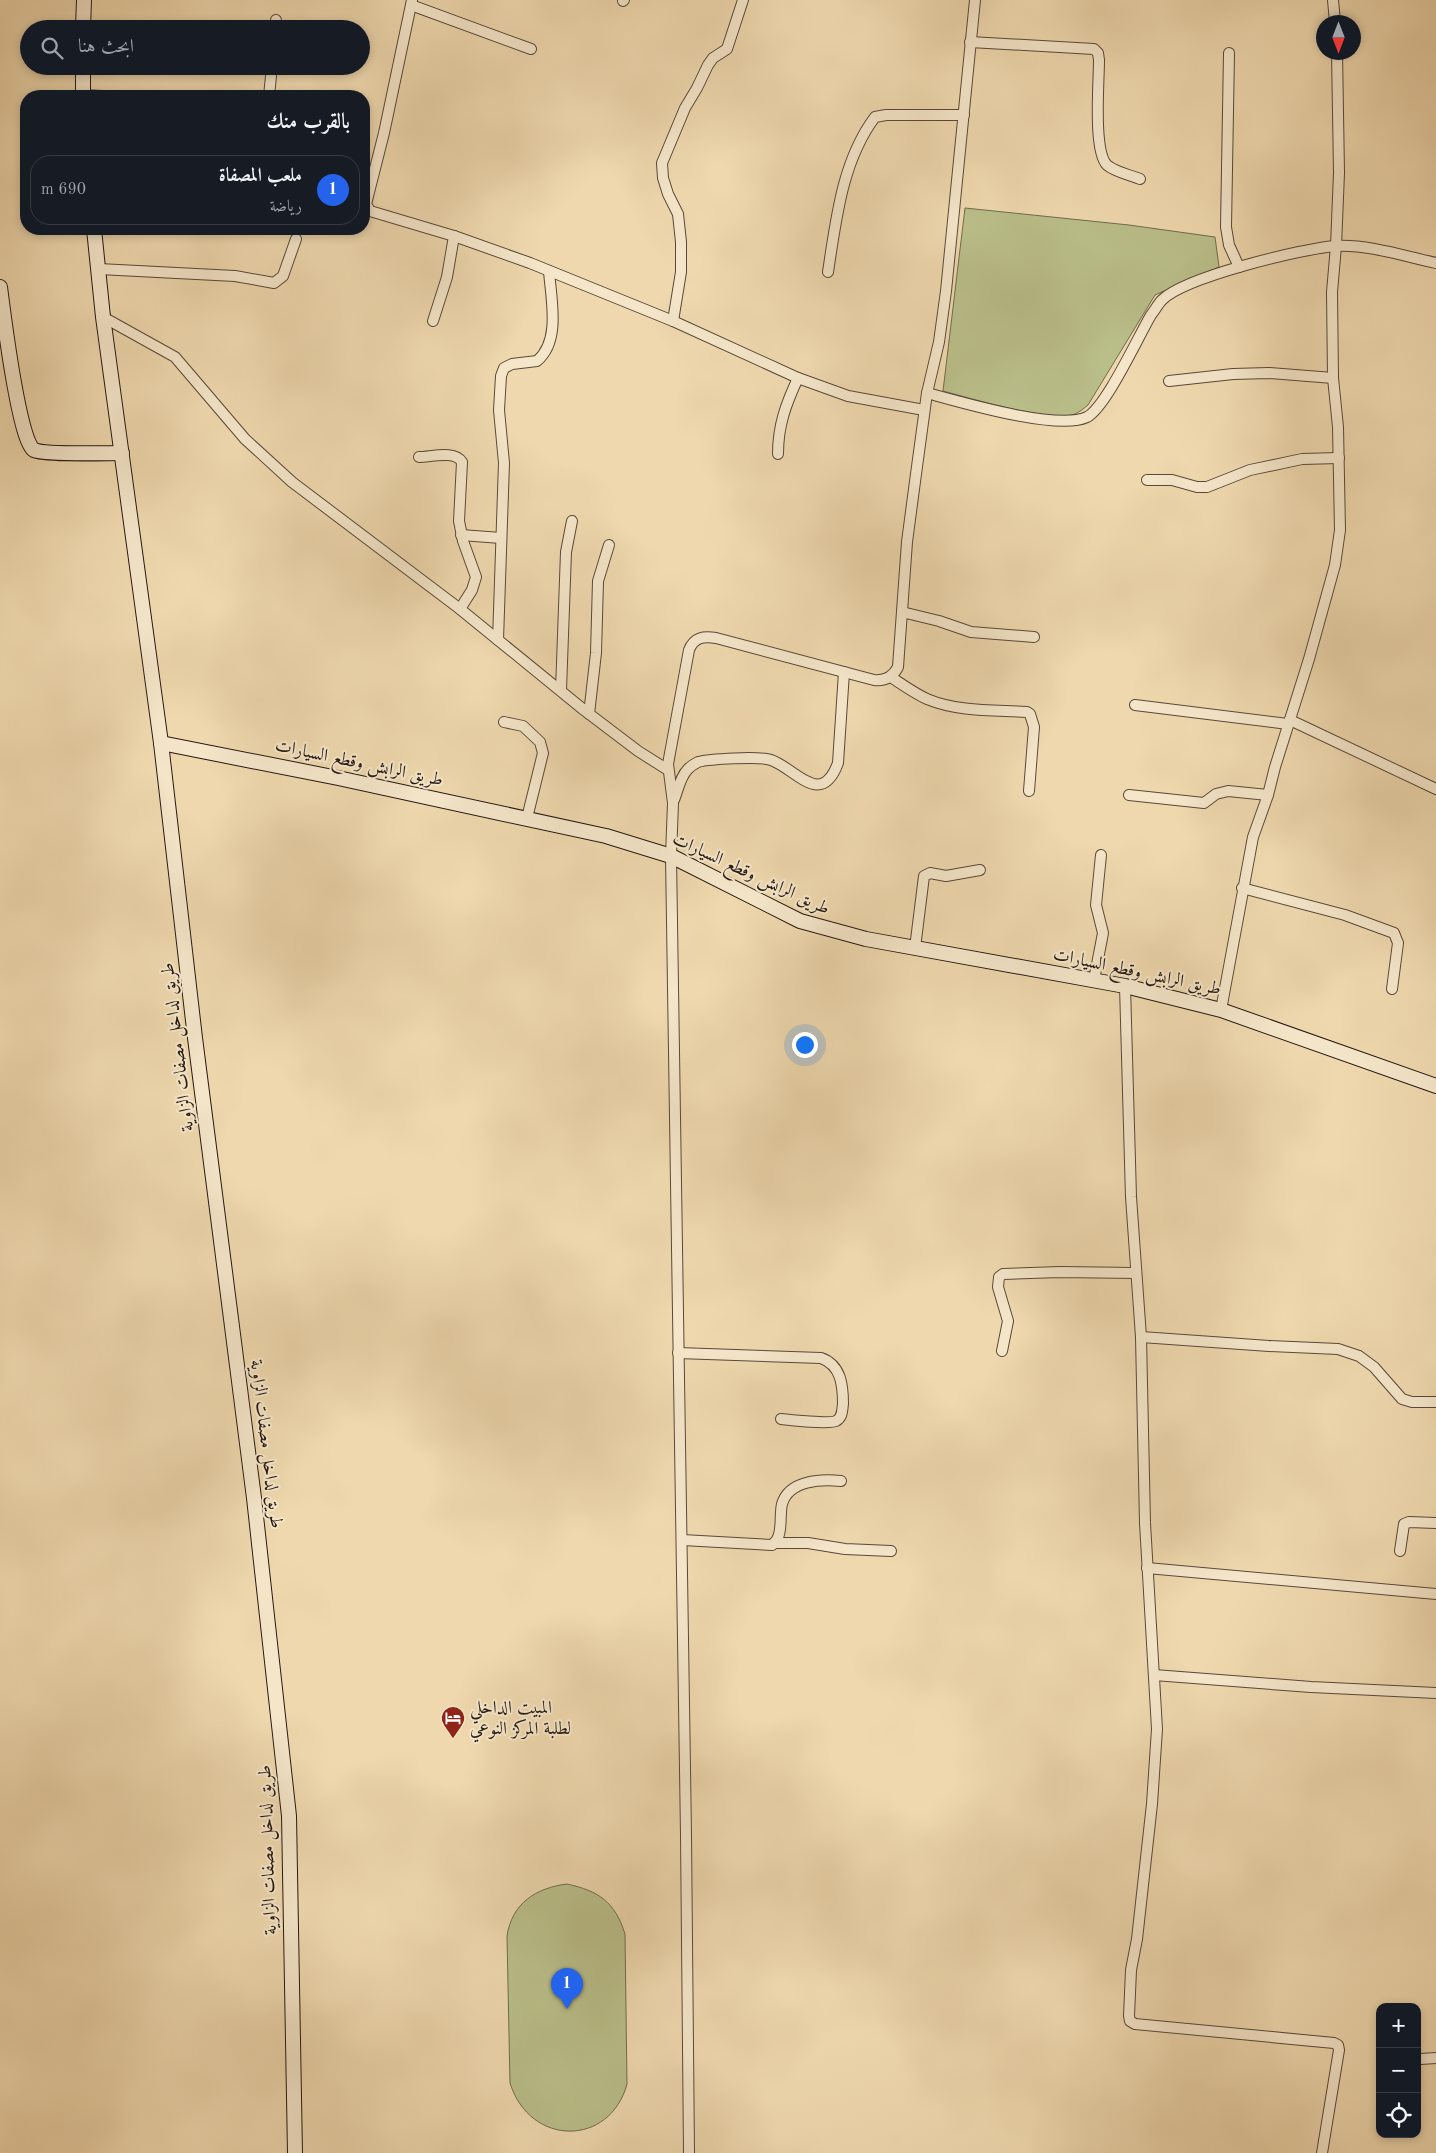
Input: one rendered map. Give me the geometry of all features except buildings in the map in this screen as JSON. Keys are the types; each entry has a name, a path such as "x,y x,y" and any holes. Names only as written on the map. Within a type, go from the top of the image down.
{"main road":[{"path":"83,20 84,0"},
{"path":"83,75 83,90"},
{"name":"طريق لداخل مصفات الزاوية","path":"95,235 161,743 195,1038 254,1498 288,1807 295,2153"},
{"path":"0,287 18,408 27,443 34,450 48,452 122,453"},
{"name":"طريق الرابش وقطع السيارات","path":"161,743 319,774 606,836 671,856 800,921 847,934 915,948 1125,986 1221,1010 1436,1086"}],"street":[{"path":"673,321 681,272 681,242 678,214 668,194 663,178 662,163 685,108 708,65 713,58 727,49 742,0"},
{"path":"689,2153 682,1540 671,856 673,804 668,770 689,650 698,638 716,638 880,681 891,677 898,667 907,542 924,410 946,291 975,0"},
{"path":"1333,0 1334,15"},
{"path":"370,188 384,133 412,2 531,49"},
{"path":"970,42 1094,49 1098,53 1099,60 1098,129 1101,156 1112,168 1140,179"},
{"path":"1229,53 1227,236 1239,267"},
{"path":"1221,1010 1242,888 1253,837 1268,795 1335,565 1340,530 1339,458 1333,378 1332,292 1339,173 1337,60"},
{"path":"270,90 271,75"},
{"path":"828,272 846,174 867,128 875,117 886,115 964,115"},
{"path":"370,211 454,236 549,271 673,321 798,378 848,396 924,410"},
{"path":"433,321 446,276 454,236"},
{"path":"99,270 235,276 274,283 284,276 296,239"},
{"path":"927,393 1005,412 1050,420 1073,421 1087,416 1101,405 1151,315 1163,299 1180,288 1239,267 1291,254 1336,246 1376,250 1436,263"},
{"path":"498,640 504,462 499,410 501,376 504,368 512,364 537,361 550,341 552,330 549,271"},
{"path":"104,317 175,357 244,439 292,482 460,609 562,690 589,714 638,751 668,770"},
{"path":"1170,381 1233,374 1269,373 1333,378"},
{"path":"778,454 778,432 782,413 798,378"},
{"path":"419,457 453,456 461,460 458,512 461,535 476,577 472,590 460,609"},
{"path":"1147,480 1172,480 1197,487 1207,487 1250,470 1302,459 1339,458"},
{"path":"562,690 566,552 572,521"},
{"path":"461,535 501,538"},
{"path":"589,714 596,653 598,581 609,545"},
{"path":"902,612 939,621 971,632 1034,637"},
{"path":"673,804 682,777 688,769 699,762 759,758 771,760 808,783 818,784 825,782 834,774 838,763 844,672"},
{"path":"891,677 911,690 944,705 967,709 1027,712 1030,714 1034,727 1029,791"},
{"path":"1135,705 1289,722 1436,789"},
{"path":"504,722 523,726 540,742 543,753 527,818"},
{"path":"1129,795 1204,804 1216,794 1228,792 1268,795"},
{"path":"1094,980 1104,933 1096,906 1101,855"},
{"path":"915,948 924,876 930,873 950,876 980,870"},
{"path":"1242,888 1345,915 1394,933 1398,943 1392,989"},
{"path":"1125,986 1131,1197 1141,1336 1142,1459 1157,1729 1152,1804 1137,1939 1131,1970 1130,2021 1135,2024 1326,2042 1338,2045 1340,2050 1322,2153"},
{"path":"1002,1352 1008,1321 998,1287 998,1277 1003,1274 1060,1272 1136,1274"},
{"path":"1141,1336 1269,1346 1338,1349 1359,1356 1374,1367 1402,1399 1412,1402 1436,1402"},
{"path":"678,1353 821,1358 831,1364 840,1376 843,1386 842,1413 839,1418 828,1422 780,1420"},
{"path":"774,1543 778,1538 782,1503 788,1494 802,1484 809,1482 824,1480 841,1481"},
{"path":"1400,1551 1404,1524 1409,1522 1436,1523"},
{"path":"682,1540 769,1545 774,1543 808,1543 846,1549 891,1551"},
{"path":"1147,1568 1436,1594"},
{"path":"1154,1675 1436,1693"},
{"path":"1421,2059 1436,2058"}],"green space":[{"path":"965,208 1129,225 1215,237 1219,267 1155,295 1088,405 1080,411 1064,416 1048,415 991,404 943,391"},
{"path":"567,1884 597,1894 611,1906 625,1934 627,2084 618,2105 604,2119 588,2128 570,2131 551,2128 534,2119 520,2104 510,2083 507,1936 514,1915 527,1899 545,1889"}],"place":[{"name":"المبيت الداخلي لطلبة المركز النوعي","path":"453,1739"},
{"name":"ملعب المصفاة","path":"567,2009"}]}
